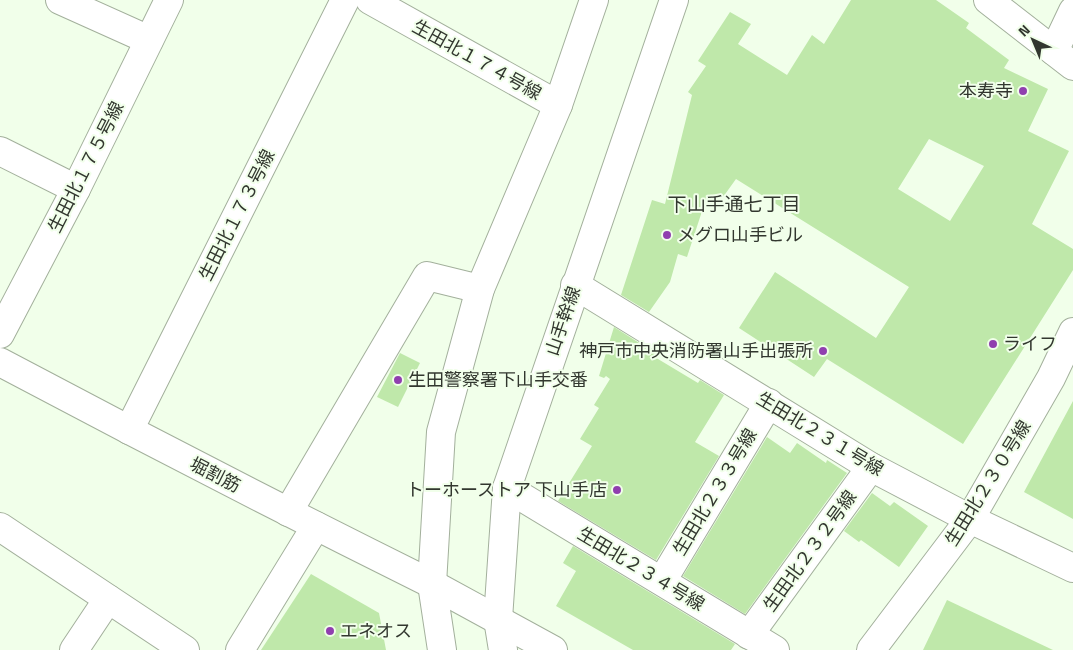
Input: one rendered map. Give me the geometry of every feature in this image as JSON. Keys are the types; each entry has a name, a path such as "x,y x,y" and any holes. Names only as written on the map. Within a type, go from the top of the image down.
{"street":[{"path":"60,0 149,40"},
{"name":"生田北１７５号線","path":"0,334 76,189 169,0"},
{"name":"生田北１７３号線","path":"129,430 345,0"},
{"name":"生田北１７４号線","path":"370,0 558,105"},
{"path":"442,650 432,584 440,432 480,289 558,105 594,0"},
{"name":"山手幹線","path":"502,650 498,619 507,488 674,0"},
{"path":"988,0 1063,58 1073,11"},
{"path":"0,151 76,189"},
{"path":"288,512 427,276 480,289"},
{"name":"生田北２３１号線","path":"575,285 871,467 970,519 1073,568"},
{"name":"生田北２３０号線","path":"871,650 970,519 1052,378 1073,332"},
{"name":"堀割筋","path":"0,362 288,512 432,584 552,650"},
{"name":"生田北２３３号線","path":"662,582 768,403"},
{"name":"生田北２３２号線","path":"749,634 871,467"},
{"name":"生田北２３４号線","path":"507,488 775,650"},
{"path":"240,650 316,526"},
{"path":"0,527 185,650"},
{"path":"74,650 108,599"}],"building":[{"path":"851,0 936,0 969,23 966,28 1009,60 1004,68 1048,89 1028,131 1069,151 1032,224 1073,249 1073,270 963,444 827,359 814,377 739,328 775,272 876,338 909,287 736,179 718,204 707,196 687,257 678,254 670,282 649,312 621,295 652,200 665,204 692,95 688,92 706,66 698,61 730,12 751,24 738,44 787,75 812,35 824,44","holes":["929,139 984,166 950,221 898,189"]},
{"path":"614,327 655,353 653,356 698,383 700,380 724,395 695,442 719,456 656,560 558,501 592,446 580,439 599,408 594,405 610,379 606,376 604,378 599,376"},
{"name":"生田警察署下山手交番","path":"400,353 420,363 398,407 377,397"},
{"path":"1073,401 1073,519 1024,492"},
{"path":"767,437 790,453 797,443 826,463 827,460 847,473 745,614 683,576"},
{"path":"872,493 890,506 894,502 928,526 899,567 861,540 859,542 844,531"},
{"path":"573,546 735,644 731,650 633,650 556,606 576,571 563,563"},
{"path":"311,574 379,613 386,650 261,650"},
{"path":"947,600 1053,650 923,650"}],"place":[{"name":"本寿寺","path":"1023,91"},
{"name":"メグロ山手ビル","path":"667,235"},
{"name":"ライフ","path":"993,344"},
{"name":"神戸市中央消防署山手出張所","path":"823,351"},
{"name":"生田警察署下山手交番","path":"398,380"},
{"name":"トーホーストア 下山手店","path":"617,490"},
{"name":"エネオス","path":"330,631"}],"district":[{"name":"下山手通七丁目","path":"734,204"}]}
